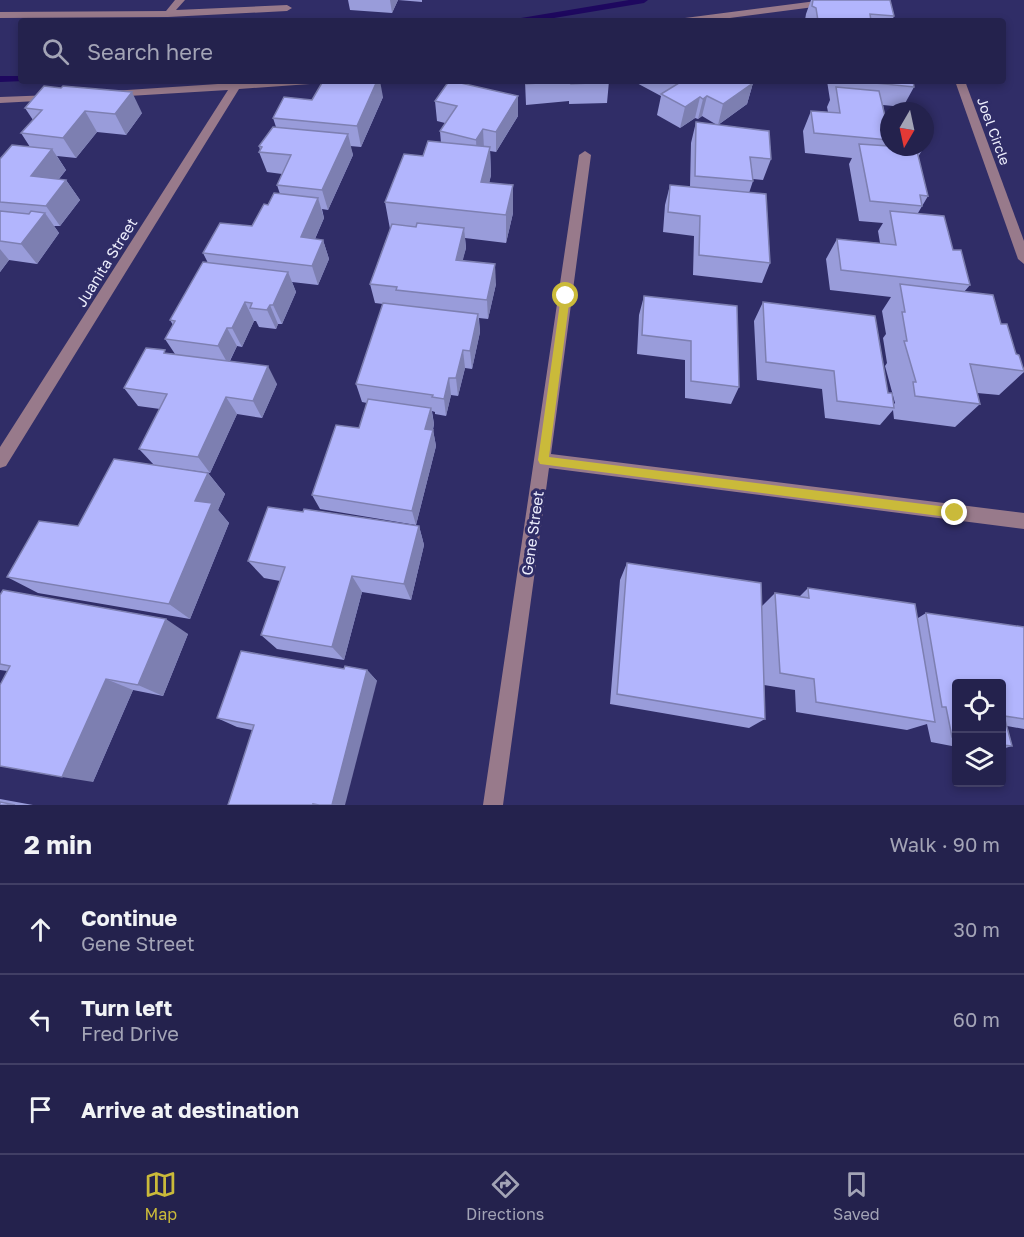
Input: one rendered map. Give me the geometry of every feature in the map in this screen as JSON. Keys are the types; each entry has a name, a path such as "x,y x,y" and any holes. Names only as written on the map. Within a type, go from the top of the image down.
{"street":[{"path":"168,14 180,0"},
{"path":"708,18 846,0"},
{"path":"0,15 168,14 289,4"},
{"path":"280,18 289,4"},
{"path":"98,95 238,84"},
{"name":"Juanita Street","path":"0,461 238,84"},
{"name":"Joel Circle","path":"961,84 1024,259"},
{"path":"0,100 65,97"},
{"name":"Gene Street","path":"493,805 585,155"},
{"path":"543,460 1024,521"}],"building":[{"path":"813,0 890,0 894,16 870,14 871,18 818,18 816,8 812,6"},
{"path":"321,84 376,84 357,126 273,118 284,97 312,100"},
{"path":"447,84 465,84 518,96 496,132 483,129 476,140 440,131 457,106 435,101"},
{"path":"677,84 752,84 723,104 707,96 703,99 700,97 685,107 661,94"},
{"path":"884,84 914,84 914,87"},
{"path":"44,86 132,92 115,114 85,111 63,138 21,133 42,110 25,108"},
{"path":"836,87 879,91 882,102 880,139 814,133 811,111 840,113"},
{"path":"696,122 769,131 771,159 750,157 753,181 695,176"},
{"path":"273,127 348,134 322,190 277,185 291,155 259,152 262,147 259,146"},
{"path":"428,141 490,147 481,182 513,185 506,215 385,202 404,154 423,156"},
{"path":"859,144 880,145 880,156 918,156 928,196 920,195 922,206 870,201"},
{"path":"12,145 52,149 31,176 66,180 46,206 0,202 0,159"},
{"path":"670,185 766,194 770,263 699,255 700,216 668,212"},
{"path":"274,193 318,198 301,237 323,240 312,266 203,253 220,223 252,226 264,204 268,205"},
{"path":"0,211 45,213 21,244 0,241"},
{"path":"890,211 944,216 953,250 961,250 970,285 841,270 837,239 896,245"},
{"path":"417,223 464,228 456,260 495,264 487,300 396,290 397,287 370,284 392,224 416,227"},
{"path":"203,262 288,272 273,305 270,305 267,310 250,308 252,303 245,302 232,328 227,328 218,346 165,339 175,321 170,320"},
{"path":"900,284 993,295 1001,324 1007,324 1024,371 970,364 980,404 915,396 913,382 916,382 904,341 907,341 902,312 905,312"},
{"path":"644,296 737,306 739,387 691,381 691,341 642,335"},
{"path":"763,302 875,316 888,393 892,393 894,408 837,401 834,371 766,362"},
{"path":"383,303 478,314 470,351 463,350 456,378 449,378 444,399 432,397 433,395 356,384"},
{"path":"146,348 165,350 164,353 268,366 253,401 226,397 198,457 139,449 167,394 124,388"},
{"path":"368,399 431,408 425,429 433,430 412,511 312,495 336,425 359,428"},
{"path":"114,459 208,473 195,501 212,503 169,604 7,577 39,521 78,526"},
{"path":"268,507 303,512 304,509 419,526 404,584 352,576 332,647 261,635 285,567 248,561"},
{"path":"627,563 761,583 765,719 617,694"},
{"path":"808,588 915,604 935,722 816,702 814,679 780,673 775,593 809,598"},
{"path":"3,590 166,619 138,685 106,679 62,777 0,766 0,685 10,666 0,664 0,595"},
{"path":"926,613 1024,627 1024,719 1006,716 1006,679 952,679 952,737 946,707 942,707"},
{"path":"241,651 344,669 345,666 367,670 332,805 228,805 254,725 217,718"},
{"path":"1006,724 1012,746 1006,745"}],"waterway":[{"path":"539,18 644,0"},
{"path":"0,79 18,79"}],"route":[{"path":"566,296 543,460 955,513"}]}
